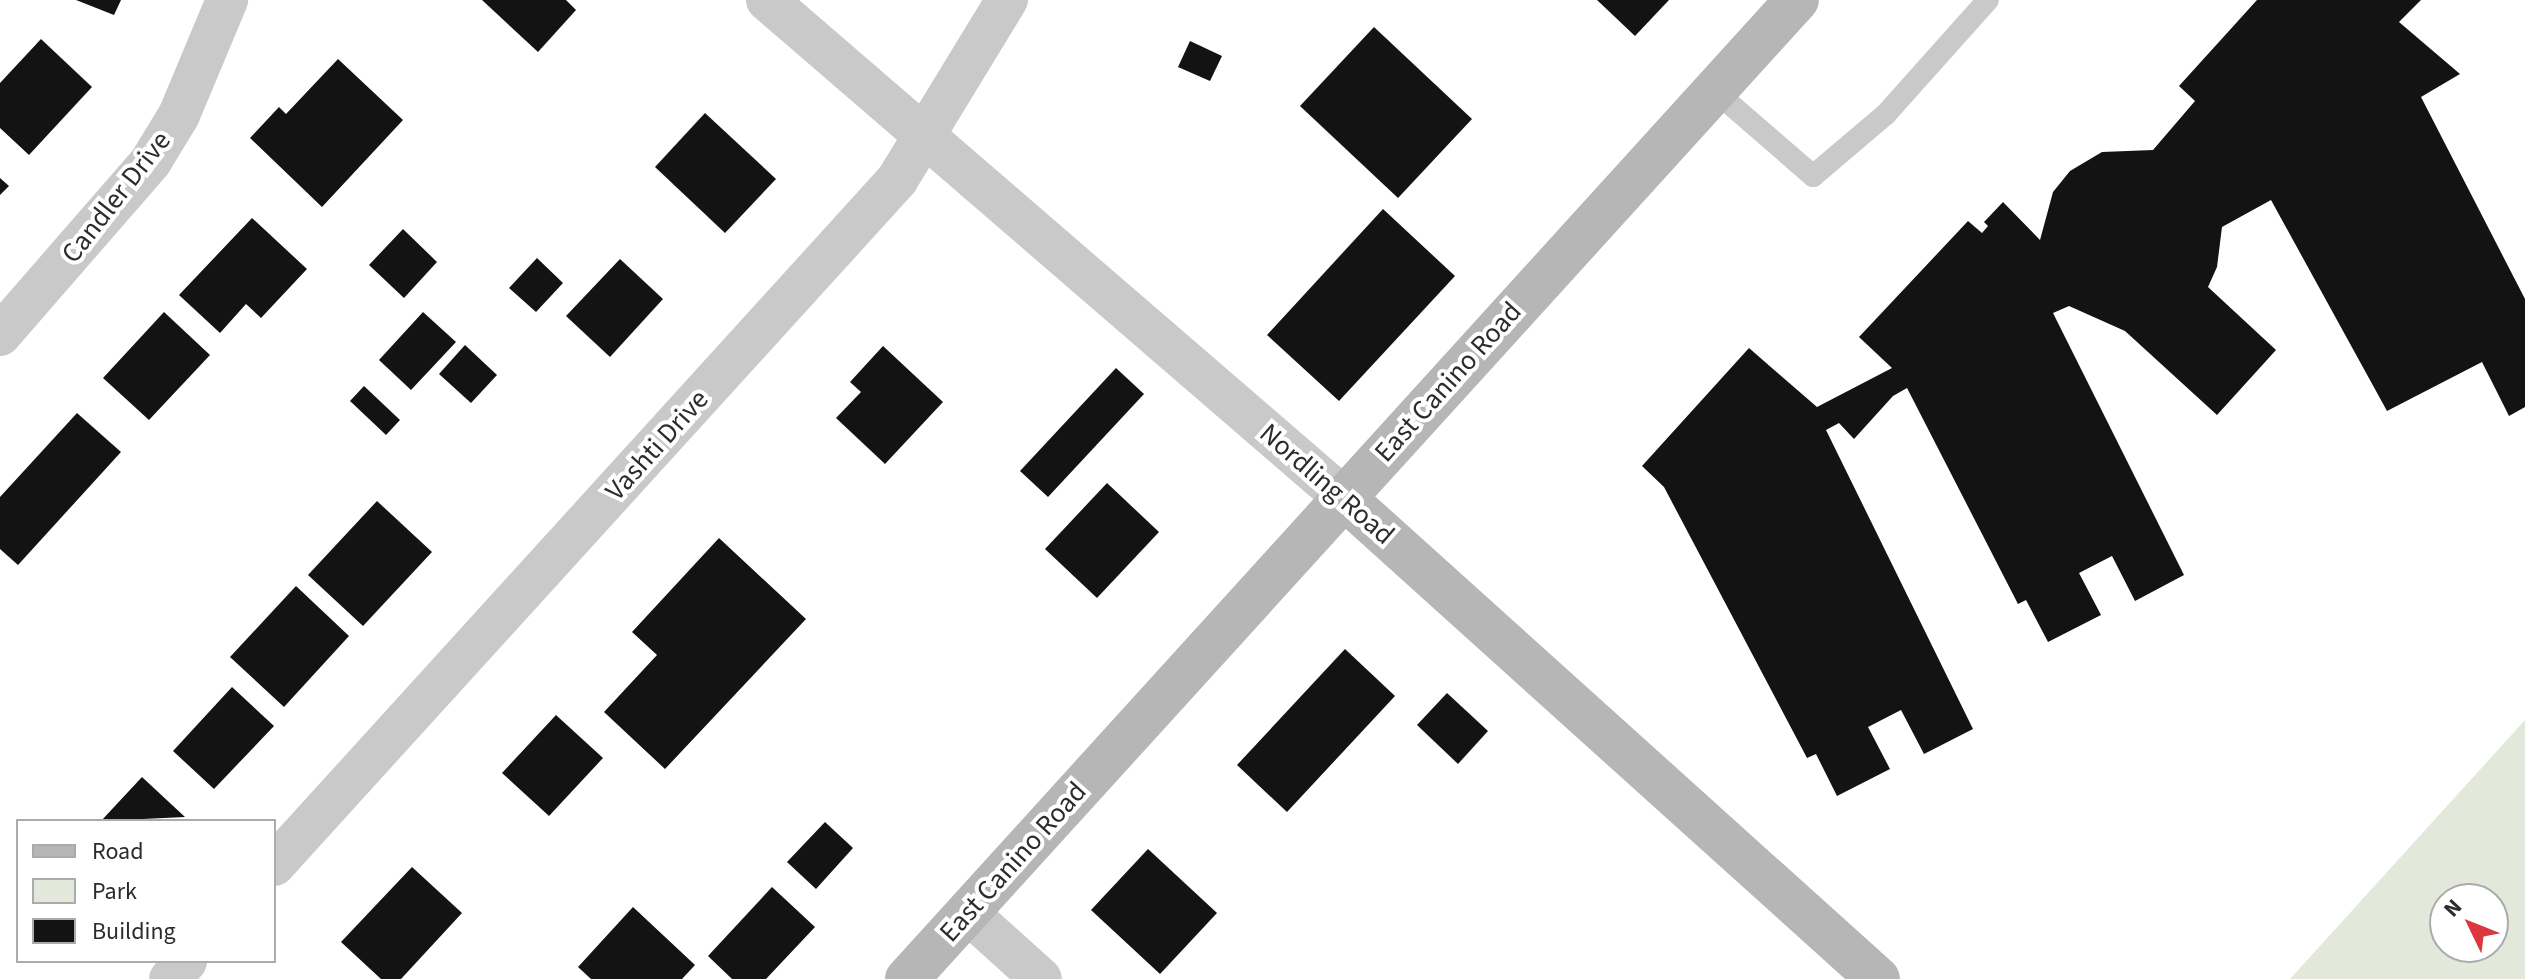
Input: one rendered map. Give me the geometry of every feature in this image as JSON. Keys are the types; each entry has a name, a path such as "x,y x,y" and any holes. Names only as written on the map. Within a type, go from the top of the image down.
{"street":[{"name":"Candler Drive","path":"0,335 151,161 179,115 227,0"},
{"name":"Nordling Road","path":"767,0 1343,497 1878,979"},
{"name":"Vashti Drive","path":"276,863 897,180 1007,0"},
{"name":"East Canino Road","path":"907,979 1797,0"},
{"path":"968,913 1041,979"},
{"path":"170,979 184,963"}],"lane":[{"path":"1715,91 1813,176 1886,114 1988,0"}],"green space":[{"path":"2525,720 2525,979 2290,979"}],"building":[{"path":"76,0 121,0 114,15"},
{"path":"482,0 566,0 576,10 538,52"},
{"path":"1597,0 1669,0 1635,36"},
{"path":"2257,0 2421,0 2399,22 2460,74 2421,97 2525,299 2525,407 2509,416 2482,362 2387,411 2271,200 2222,227 2217,267 2208,287 2276,350 2217,415 2125,331 2069,306 2053,313 2184,575 2135,601 2112,556 2079,573 2101,615 2048,642 2026,600 2018,604 1907,388 1893,396 1854,439 1839,423 1826,430 1973,729 1924,754 1901,710 1868,727 1890,769 1837,796 1816,754 1807,758 1664,487 1642,466 1749,348 1817,407 1892,368 1859,337 1968,221 1982,233 1988,226 1984,222 2003,202 2040,240 2053,192 2070,171 2102,152 2153,150 2195,101 2179,86"},
{"path":"1374,27 1472,119 1398,198 1300,106"},
{"path":"41,39 92,87 29,155 0,128 0,83"},
{"path":"1190,41 1222,56 1210,81 1178,67"},
{"path":"338,59 403,120 322,207 250,138 279,107 286,114"},
{"path":"705,113 776,179 725,233 655,167"},
{"path":"0,178 9,186 0,195"},
{"path":"1383,209 1455,276 1339,401 1267,335"},
{"path":"252,218 307,269 261,318 246,304 220,333 179,295"},
{"path":"403,229 437,262 404,298 369,265"},
{"path":"537,258 563,283 536,312 509,288"},
{"path":"620,259 663,299 610,357 566,316"},
{"path":"164,312 210,355 149,420 103,378"},
{"path":"423,312 456,342 411,390 379,360"},
{"path":"465,345 497,375 471,403 439,374"},
{"path":"883,346 943,402 885,464 836,418 861,392 850,382"},
{"path":"1116,368 1144,394 1048,497 1020,471"},
{"path":"364,386 400,420 386,435 350,401"},
{"path":"77,413 121,452 18,565 0,549 0,497"},
{"path":"1107,483 1159,532 1097,598 1045,549"},
{"path":"377,501 432,552 363,626 308,575"},
{"path":"719,538 806,619 665,769 604,712 657,655 632,632"},
{"path":"296,586 349,636 284,707 230,657"},
{"path":"1345,649 1395,696 1287,812 1237,765"},
{"path":"232,687 274,726 214,789 173,751"},
{"path":"1447,693 1488,731 1458,764 1417,725"},
{"path":"556,715 603,758 549,816 502,773"},
{"path":"142,777 185,817 143,819 103,819"},
{"path":"825,822 853,848 816,889 787,862"},
{"path":"1148,849 1217,913 1160,974 1091,910"},
{"path":"412,867 462,913 401,979 381,979 341,942"},
{"path":"772,887 815,927 766,979 732,979 708,956"},
{"path":"633,907 695,965 682,979 591,979 578,967"}]}
